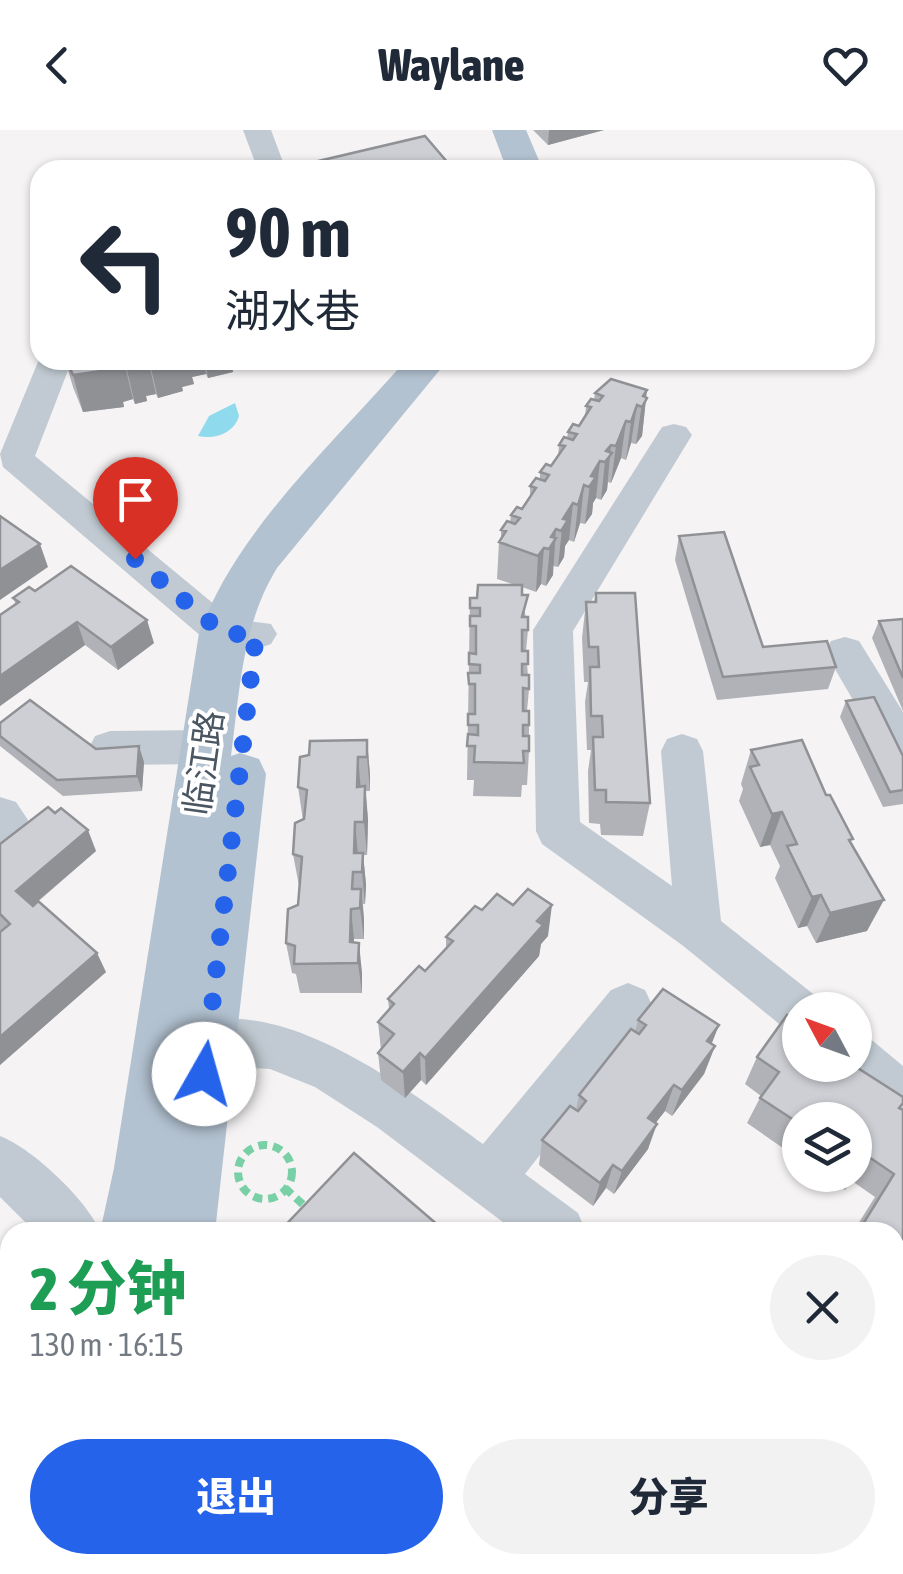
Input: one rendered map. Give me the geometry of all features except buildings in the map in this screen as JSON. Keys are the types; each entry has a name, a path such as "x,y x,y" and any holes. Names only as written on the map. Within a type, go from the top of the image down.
{"main road":[{"path":"484,130 495,160"},
{"path":"510,130 521,160"},
{"name":"临江路","path":"183,1222 208,1042 240,634 238,592 261,556 419,370"},
{"name":"临江路","path":"135,1222 207,747 240,634 289,566 451,370"}],"street":[{"path":"257,130 268,160"},
{"path":"50,370 8,460 240,634"},
{"path":"674,434 553,630 558,831 699,930 782,997"},
{"path":"845,652 903,748"},
{"path":"110,748 207,747"},
{"path":"682,751 699,930"},
{"path":"0,815 6,820 0,825"},
{"path":"488,1179 628,1005"},
{"path":"208,1042 272,1046 313,1060 360,1086 431,1148 488,1179 546,1222"},
{"path":"872,1072 903,1098"},
{"path":"0,1161 63,1222"}],"path":[{"path":"254,1148 281,1149 292,1163 285,1188 262,1199 246,1193 238,1180 240,1162 254,1148"},
{"path":"285,1188 314,1214"}],"water":[{"path":"235,403 239,416 233,427 217,436 198,436 209,416"}],"route":[{"path":"135,559 224,634 256,634 204,1074"}]}
